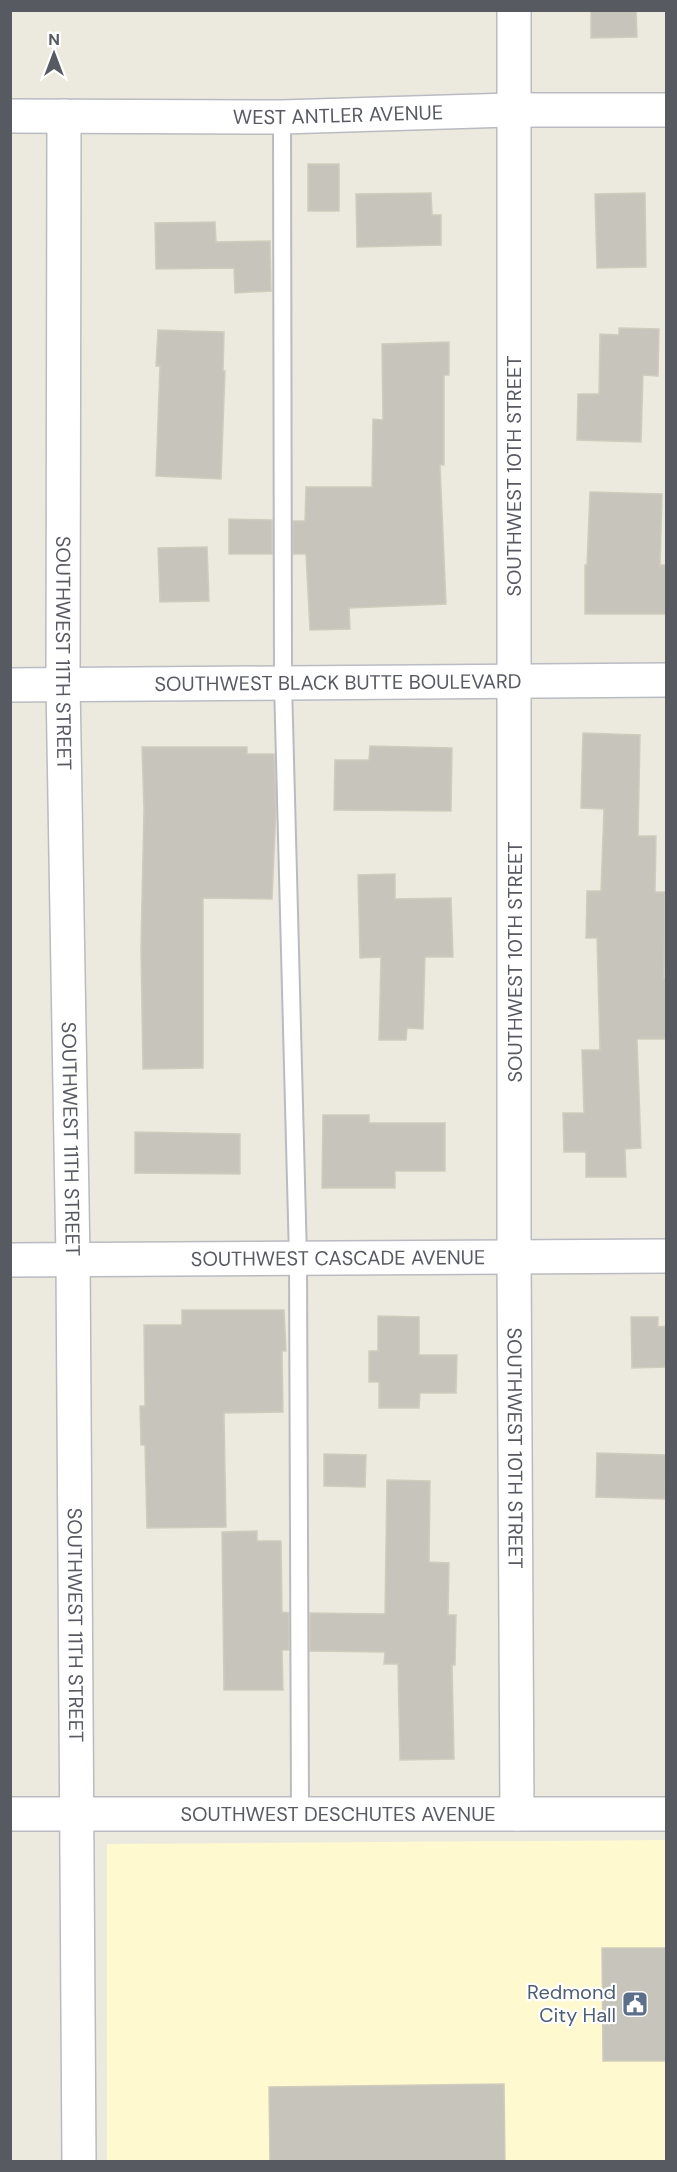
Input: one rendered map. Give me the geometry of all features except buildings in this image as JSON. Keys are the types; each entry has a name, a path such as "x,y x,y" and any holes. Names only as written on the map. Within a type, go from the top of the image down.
{"street":[{"name":"SOUTHWEST 10TH STREET","path":"514,10 514,1257 517,1814"},
{"name":"WEST ANTLER AVENUE","path":"10,116 282,117 513,110 666,110"},
{"name":"SOUTHWEST 11TH STREET","path":"64,116 63,684 73,1260 79,2162"},
{"name":"SOUTHWEST BLACK BUTTE BOULEVARD","path":"10,685 666,680"},
{"name":"SOUTHWEST CASCADE AVENUE","path":"10,1260 666,1256"},
{"name":"SOUTHWEST DESCHUTES AVENUE","path":"10,1814 666,1814"}],"lane":[{"path":"282,117 283,683 298,1258 300,1814"}],"shaded area":[{"path":"666,1840 666,2161 107,2161 107,1844"}],"place":[{"name":"Redmond City Hall","path":"635,2004"}]}
